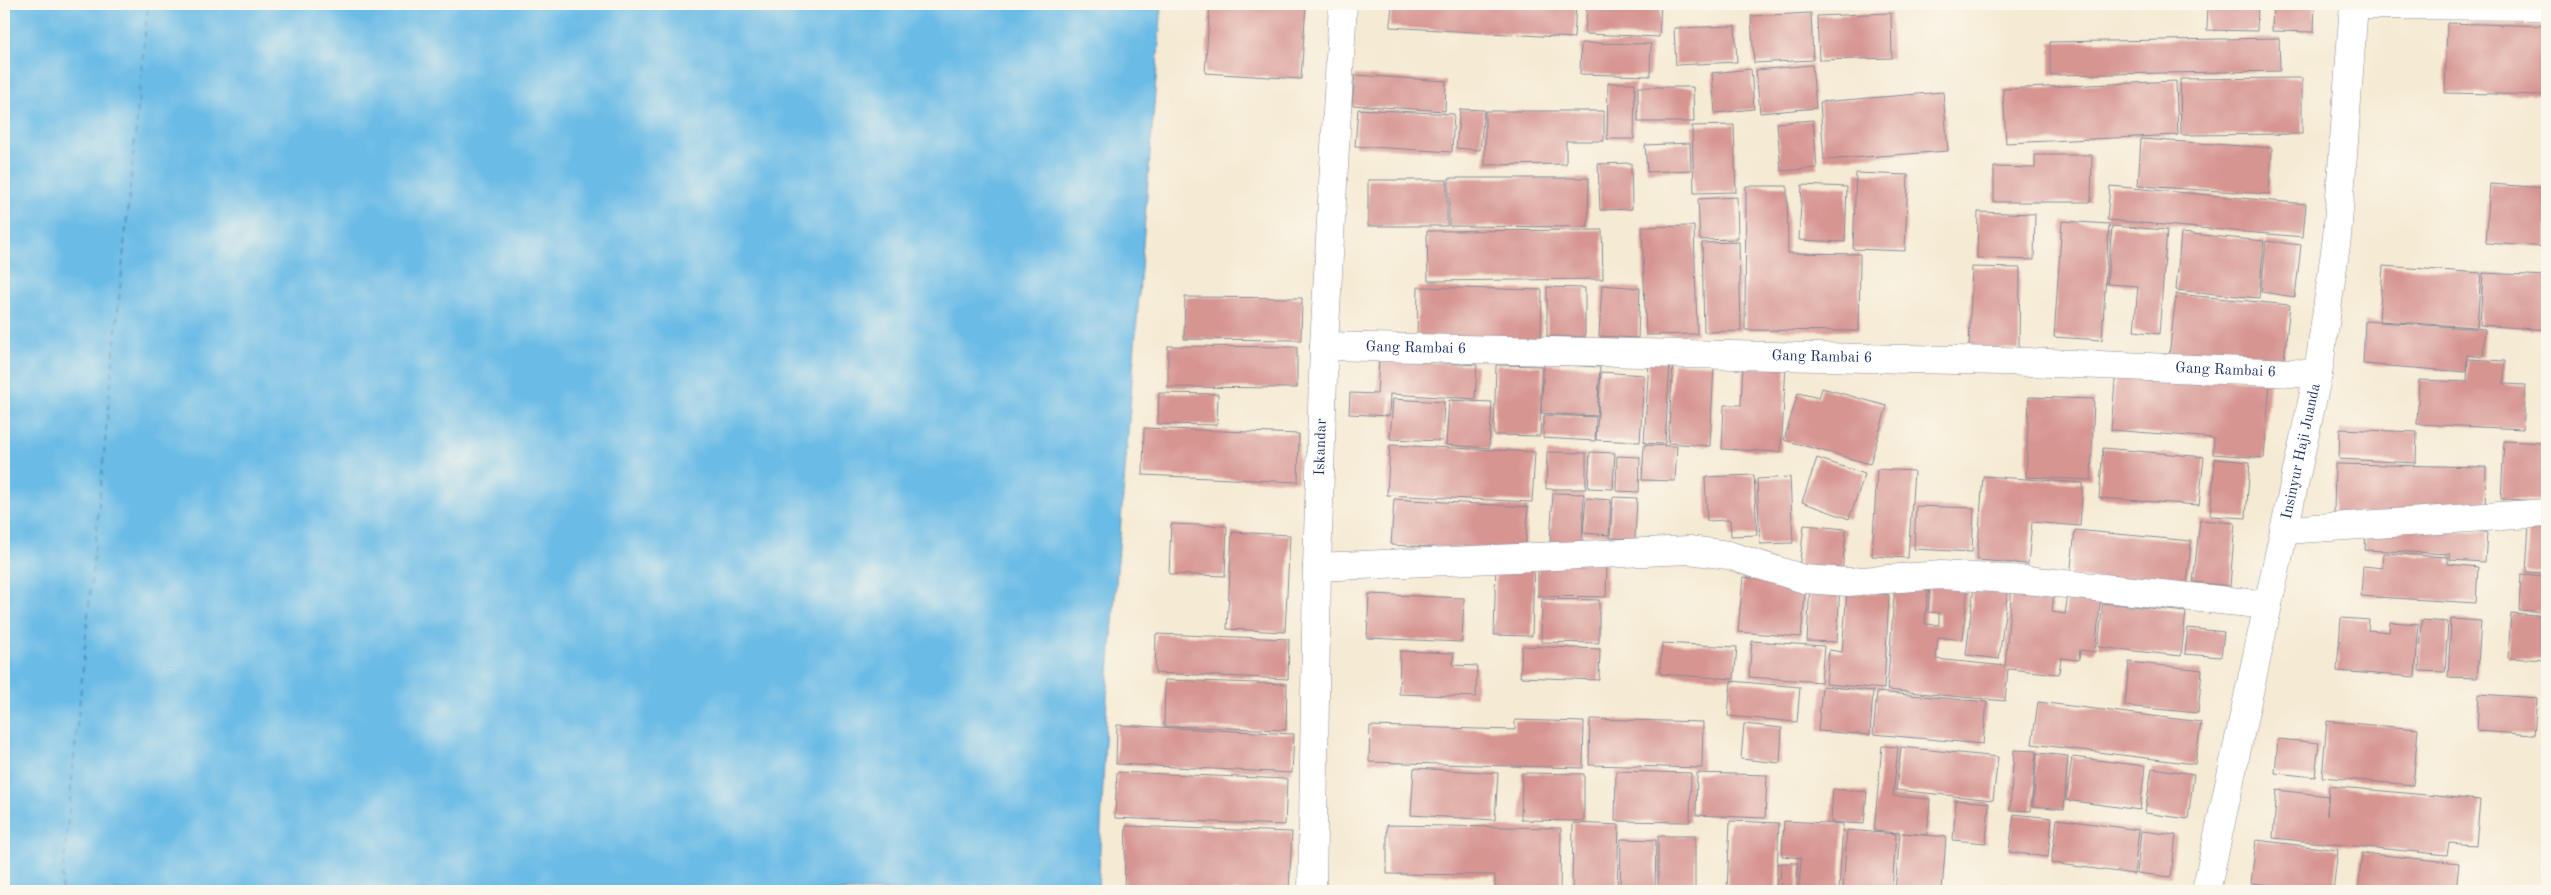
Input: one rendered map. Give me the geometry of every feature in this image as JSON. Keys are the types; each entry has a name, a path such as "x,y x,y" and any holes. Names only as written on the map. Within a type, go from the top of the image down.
{"street":[{"name":"Iskandar","path":"1312,891 1316,566 1324,346 1343,4"},
{"path":"2354,4 2547,6"},
{"name":"Insinyur Haji Juanda","path":"2206,891 2318,374 2337,237 2354,4"},
{"name":"Gang Rambai 6","path":"1324,346 2003,361 2318,374"},
{"path":"2284,530 2547,513"},
{"path":"1316,566 1689,550 1728,555 1804,579 1848,582 1950,575 2026,580 2268,605"}],"water":[{"path":"4,4 1162,4 1107,698 1098,891 4,891"}],"building":[{"path":"1210,4 1306,4 1301,79 1205,73"},
{"path":"1392,4 1576,4 1574,38 1390,27"},
{"path":"1587,4 1661,4 1659,37 1585,34"},
{"path":"2208,4 2258,4 2257,31 2207,30"},
{"path":"2273,4 2315,4 2314,32 2272,31"},
{"path":"1811,13 1813,60 1754,63 1751,16"},
{"path":"1891,13 1892,58 1819,60 1817,16"},
{"path":"2447,23 2547,26 2547,95 2445,93"},
{"path":"1735,26 1737,62 1676,65 1674,28"},
{"path":"2279,38 2280,71 2050,75 2050,42"},
{"path":"1581,43 1651,44 1650,76 1580,74"},
{"path":"1812,65 1816,108 1760,113 1756,70"},
{"path":"1751,69 1754,109 1715,113 1712,73"},
{"path":"1355,75 1446,81 1445,111 1352,105"},
{"path":"2302,78 2302,134 2181,135 2180,79"},
{"path":"2176,81 2178,135 2006,143 2003,89"},
{"path":"1608,83 1635,83 1634,139 1607,139"},
{"path":"1638,87 1693,87 1694,122 1638,122"},
{"path":"1943,92 1948,151 1824,160 1820,102"},
{"path":"1358,109 1454,114 1452,152 1355,146"},
{"path":"1460,109 1484,110 1480,150 1456,148"},
{"path":"1485,111 1604,111 1604,141 1566,141 1566,164 1485,165"},
{"path":"1813,120 1817,168 1781,171 1777,123"},
{"path":"1734,125 1736,192 1694,193 1692,126"},
{"path":"2141,139 2272,148 2269,194 2138,186"},
{"path":"1690,143 1691,170 1647,172 1645,145"},
{"path":"2035,155 2092,155 2091,202 1994,202 1994,167 2035,168"},
{"path":"1631,163 1632,209 1600,210 1598,164"},
{"path":"1856,173 1908,175 1905,251 1853,249"},
{"path":"1449,178 1589,178 1588,227 1449,226"},
{"path":"1368,180 1447,180 1447,226 1368,226"},
{"path":"2490,184 2547,188 2547,247 2486,243"},
{"path":"1802,185 1847,187 1845,242 1799,240"},
{"path":"1746,186 1787,186 1788,253 1860,254 1859,331 1745,330"},
{"path":"2110,186 2306,204 2303,237 2107,220"},
{"path":"1737,197 1738,239 1700,240 1698,199"},
{"path":"1978,212 2035,214 2034,260 1977,258"},
{"path":"2062,221 2109,224 2102,340 2054,337"},
{"path":"1694,226 1697,334 1646,335 1642,227"},
{"path":"2112,226 2167,230 2159,334 2134,331 2138,286 2107,284"},
{"path":"1602,230 1603,279 1428,281 1427,231"},
{"path":"2181,233 2264,241 2259,298 2176,290"},
{"path":"2266,241 2301,245 2295,297 2261,292"},
{"path":"1739,242 1741,331 1704,332 1702,243"},
{"path":"2383,266 2481,273 2477,327 2379,321"},
{"path":"1972,267 2020,268 2019,349 1969,348"},
{"path":"2483,273 2547,276 2547,330 2480,325"},
{"path":"1602,285 1640,288 1638,338 1599,336"},
{"path":"1418,287 1542,290 1541,340 1417,338"},
{"path":"1547,287 1585,288 1585,337 1547,336"},
{"path":"2176,294 2290,305 2283,368 2169,356"},
{"path":"1185,297 1302,298 1301,340 1184,339"},
{"path":"2365,321 2485,329 2483,357 2467,355 2466,372 2363,364"},
{"path":"1168,346 1297,347 1297,388 1168,387"},
{"path":"1379,359 1477,365 1475,399 1390,394 1389,416 1349,414 1350,393 1377,394"},
{"path":"2468,359 2505,361 2504,384 2526,385 2523,429 2417,424 2419,380 2467,382"},
{"path":"1649,361 1670,362 1665,444 1644,443"},
{"path":"1673,363 1714,365 1710,446 1668,443"},
{"path":"1743,363 1786,365 1781,452 1722,449 1724,405 1741,405"},
{"path":"1544,364 1600,367 1597,416 1541,413"},
{"path":"1496,365 1542,366 1540,436 1494,435"},
{"path":"2116,369 2270,382 2264,458 2213,454 2214,438 2111,430"},
{"path":"1601,372 1644,375 1640,442 1596,440"},
{"path":"1822,388 1887,406 1870,464 1784,440 1798,393 1819,398"},
{"path":"1159,393 1218,394 1217,425 1158,424"},
{"path":"2029,397 2094,399 2091,480 2026,477"},
{"path":"1393,399 1444,402 1442,441 1390,439"},
{"path":"1449,400 1492,402 1489,448 1446,445"},
{"path":"1544,415 1596,417 1595,441 1543,438"},
{"path":"1144,428 1299,434 1298,482 1143,475"},
{"path":"2340,429 2417,432 2416,463 2339,459"},
{"path":"2504,441 2547,443 2547,501 2501,499"},
{"path":"1390,445 1535,452 1532,502 1387,495"},
{"path":"1644,445 1677,446 1675,481 1642,480"},
{"path":"2103,448 2204,457 2199,505 2099,498"},
{"path":"1547,452 1586,453 1586,489 1546,489"},
{"path":"1590,452 1615,453 1613,489 1588,488"},
{"path":"1617,456 1640,457 1639,492 1616,491"},
{"path":"1817,458 1865,474 1849,519 1802,502"},
{"path":"2215,459 2250,462 2246,518 2210,516"},
{"path":"2335,464 2486,467 2485,516 2334,513"},
{"path":"1877,469 1914,471 1908,558 1872,556"},
{"path":"1754,475 1757,535 1731,536 1730,520 1707,521 1705,477"},
{"path":"1983,476 2083,483 2080,526 2032,522 2028,564 1977,560"},
{"path":"1790,477 1793,543 1760,544 1757,479"},
{"path":"1553,493 1584,494 1582,543 1550,542"},
{"path":"1613,497 1637,498 1635,539 1610,538"},
{"path":"1586,498 1611,500 1609,535 1583,533"},
{"path":"1394,499 1528,507 1525,552 1391,545"},
{"path":"1916,506 1974,508 1972,552 1914,549"},
{"path":"2200,520 2235,523 2230,586 2193,582"},
{"path":"1171,524 1227,526 1225,576 1169,574"},
{"path":"1804,525 1846,529 1842,574 1799,569"},
{"path":"2529,525 2547,526 2547,573 2526,572"},
{"path":"2366,527 2487,532 2485,562 2450,560 2450,554 2365,550"},
{"path":"2075,530 2191,541 2187,588 2070,576"},
{"path":"1232,532 1290,535 1285,632 1227,629"},
{"path":"2383,553 2448,557 2448,564 2478,567 2476,603 2361,596 2363,566 2382,568"},
{"path":"1496,561 1534,562 1532,636 1494,635"},
{"path":"1538,562 1607,563 1606,597 1538,596"},
{"path":"2521,574 2547,576 2547,612 2519,610"},
{"path":"1743,577 1806,583 1801,637 1738,632"},
{"path":"1968,582 1963,640 1938,637 1936,659 2005,666 2012,585 2054,589 2052,612 2065,614 2068,594 2101,597 2095,652 2080,650 2079,660 2061,658 2059,674 2008,669 2005,701 1887,690 1895,583 1928,586 1925,624 1939,625 1939,613 1928,612 1930,587"},
{"path":"1810,584 1840,585 1837,642 1807,641"},
{"path":"1974,586 2008,589 1999,659 1966,655"},
{"path":"1847,591 1889,595 1884,689 1826,684 1829,650 1842,652"},
{"path":"1369,594 1464,598 1462,642 1367,638"},
{"path":"1542,599 1599,600 1599,643 1541,642"},
{"path":"2103,603 2186,612 2181,656 2098,647"},
{"path":"2511,613 2547,616 2547,660 2508,658"},
{"path":"2341,618 2369,620 2368,630 2389,632 2390,622 2419,624 2415,677 2337,671"},
{"path":"2451,619 2481,621 2477,678 2448,677"},
{"path":"2422,620 2448,622 2445,672 2419,671"},
{"path":"2188,628 2224,632 2221,657 2185,654"},
{"path":"1156,634 1289,639 1288,679 1155,673"},
{"path":"1752,641 1824,646 1821,682 1749,677"},
{"path":"1662,643 1737,647 1734,679 1660,674"},
{"path":"1522,646 1600,649 1599,680 1520,677"},
{"path":"1400,651 1454,653 1453,665 1477,666 1476,697 1399,694"},
{"path":"2129,662 2202,670 2198,713 2125,706"},
{"path":"1165,680 1287,684 1286,730 1164,726"},
{"path":"1731,681 1800,687 1797,722 1728,716"},
{"path":"1822,686 1873,691 1870,735 1818,731"},
{"path":"1877,692 1987,702 1983,744 1873,734"},
{"path":"2479,694 2537,698 2534,735 2477,731"},
{"path":"2038,702 2201,722 2195,764 2032,744"},
{"path":"1590,719 1703,722 1702,768 1589,765"},
{"path":"1515,720 1584,722 1583,768 1369,762 1370,726 1515,730"},
{"path":"2327,721 2418,729 2413,785 2322,777"},
{"path":"1744,724 1782,728 1780,763 1741,759"},
{"path":"1117,725 1294,734 1292,773 1116,764"},
{"path":"2278,739 2319,743 2315,777 2275,773"},
{"path":"1882,746 1898,747 1893,796 1930,799 1927,835 1902,833 1946,837 1942,891 1895,891 1900,833 1874,831"},
{"path":"1901,747 1998,757 1993,800 1896,790"},
{"path":"2014,750 2036,751 2031,811 2010,810"},
{"path":"2037,753 2068,756 2064,809 2033,806"},
{"path":"2072,757 2145,766 2140,810 2066,800"},
{"path":"1414,768 1498,773 1495,820 1411,815"},
{"path":"2152,768 2194,774 2188,819 2145,813"},
{"path":"1616,771 1691,773 1690,822 1615,821"},
{"path":"1117,772 1287,779 1285,825 1115,818"},
{"path":"1522,773 1584,774 1584,821 1521,820"},
{"path":"1697,773 1767,775 1765,818 1696,815"},
{"path":"2329,786 2480,800 2476,845 2449,843 2447,855 2273,838 2277,790 2328,796 2327,816"},
{"path":"1833,789 1867,792 1864,824 1831,822"},
{"path":"1956,800 1989,803 1986,843 1953,840"},
{"path":"2014,814 2052,818 2048,857 2009,852"},
{"path":"2057,819 2139,830 2134,874 2051,863"},
{"path":"1730,821 1779,823 1776,891 1727,891"},
{"path":"1784,821 1843,824 1839,891 1799,891 1801,858 1782,856"},
{"path":"1573,823 1619,825 1617,891 1572,891"},
{"path":"1387,825 1561,828 1560,891 1495,891 1495,875 1387,874"},
{"path":"1126,826 1292,832 1289,891 1124,891"},
{"path":"1847,830 1896,834 1892,891 1843,891"},
{"path":"2141,831 2176,835 2171,877 2137,873"},
{"path":"1658,836 1695,836 1695,891 1658,891"},
{"path":"1621,839 1656,840 1655,891 1620,891"},
{"path":"2256,840 2338,850 2333,891 2251,883"},
{"path":"2362,853 2459,863 2456,891 2358,891"},
{"path":"1781,863 1798,863 1797,891 1780,891"}],"ferry route":[{"path":"61,891 148,4"}]}
